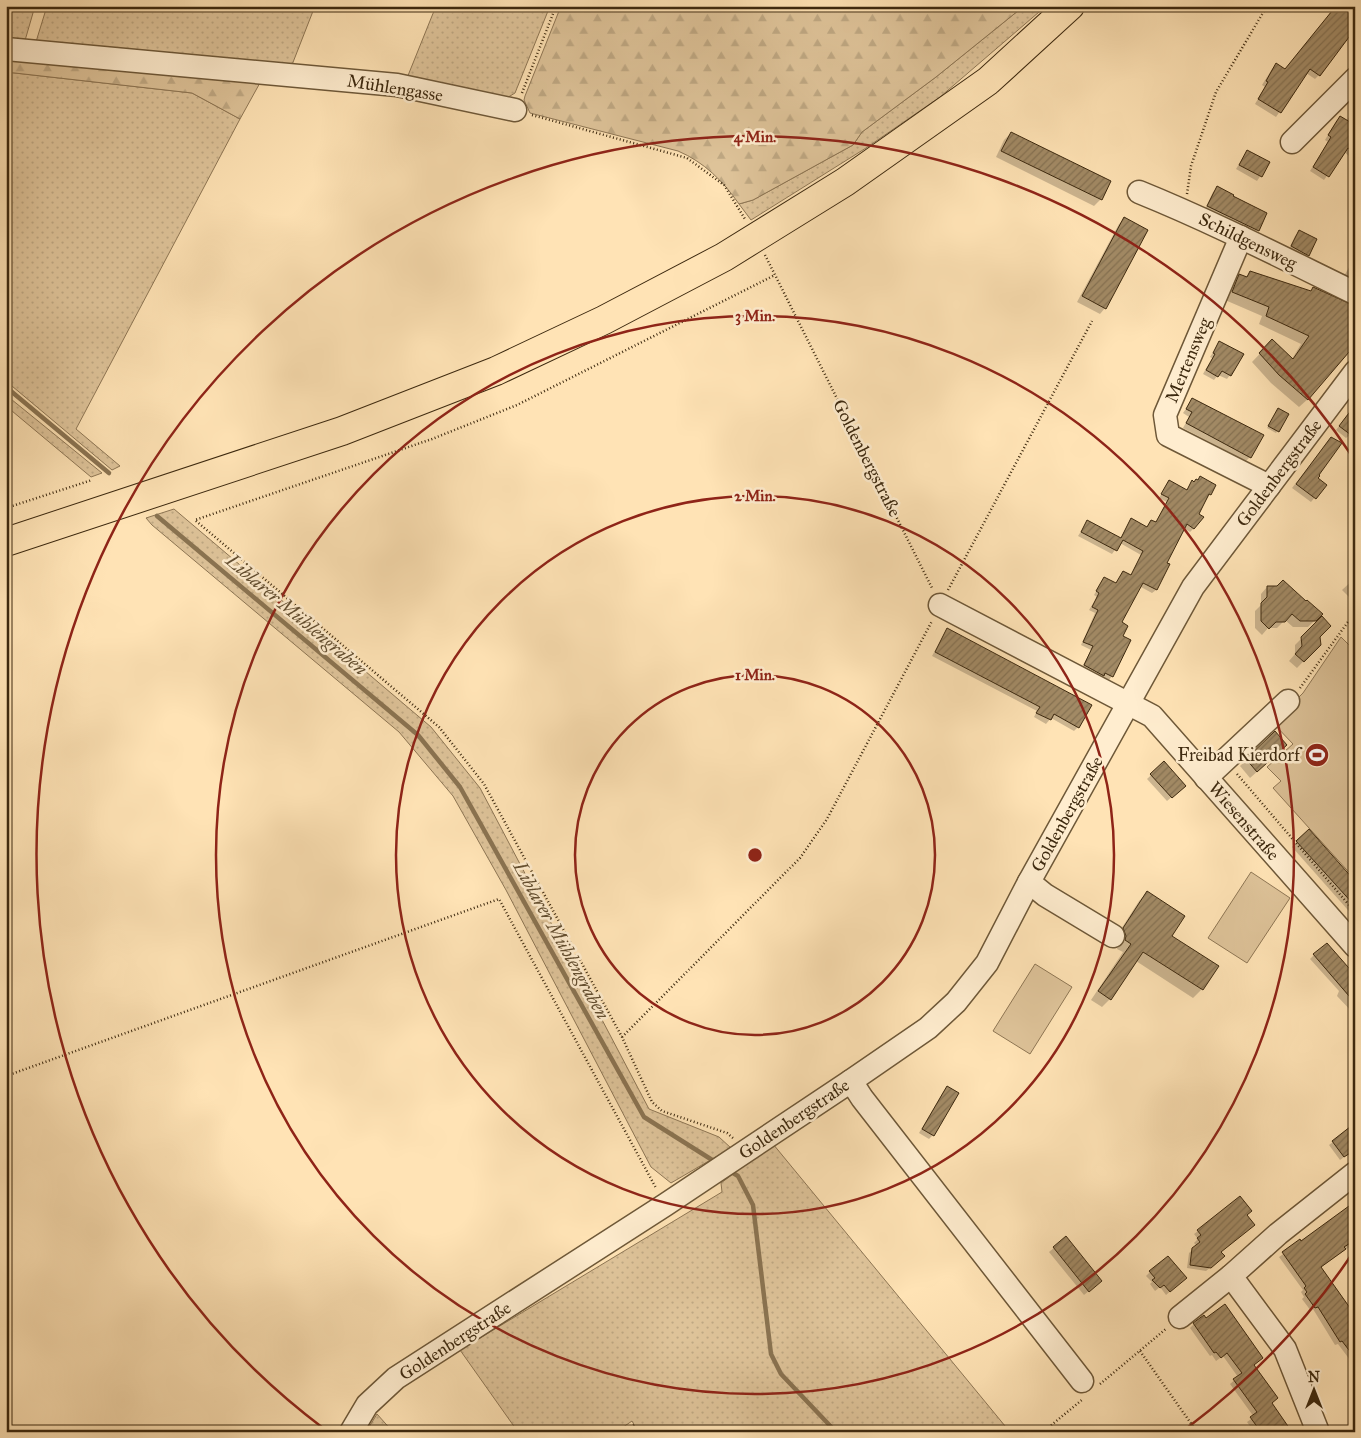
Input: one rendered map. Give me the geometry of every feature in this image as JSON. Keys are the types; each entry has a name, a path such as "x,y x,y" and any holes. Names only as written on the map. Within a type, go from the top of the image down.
{"main road":[{"path":"6,542 342,431 496,371 604,320 724,257 845,182 988,81 1070,6"}],"street":[{"name":"Mühlengasse","path":"6,49 397,85 515,110"},
{"path":"1292,142 1355,80"},
{"name":"Schildgensweg","path":"1139,192 1241,237 1355,293"},
{"name":"Mertensweg","path":"1241,237 1165,415 1168,435 1269,486"},
{"name":"Goldenbergstraße","path":"351,1432 367,1405 396,1378 665,1205 851,1081 928,1028 956,1002 987,963 1029,882 1193,587 1355,372"},
{"path":"940,605 1128,704"},
{"path":"1206,778 1288,701"},
{"name":"Wiesenstraße","path":"1128,704 1152,716 1355,946"},
{"path":"1029,882 1045,895 1113,936"},
{"path":"851,1081 862,1098 1089,1388"},
{"path":"1180,1317 1231,1276 1278,1234 1355,1173"},
{"path":"1231,1276 1285,1349 1318,1432"}],"path":[{"path":"556,6 515,110 687,158 724,185 748,223"},
{"path":"1184,211 1191,166 1216,92 1268,6"},
{"name":"Goldenbergstraße","path":"765,255 940,605"},
{"path":"743,1152 727,1132 662,1111 652,1102 622,1037 484,784 439,727 195,520 432,439 517,405 776,275"},
{"path":"622,1037 800,858 827,819 1092,321"},
{"path":"6,508 92,480"},
{"path":"1288,701 1348,622 1355,616"},
{"path":"1224,760 1355,912"},
{"path":"6,1076 499,899 665,1205"},
{"path":"1043,1432 1089,1388 1140,1351 1180,1317"},
{"path":"1140,1351 1197,1432"},
{"path":"625,1432 634,1425"}],"green space":[{"path":"6,6 35,6 24,44 6,42"},
{"path":"47,6 315,6 290,70 35,45"},
{"path":"436,6 550,6 515,93 500,102 405,83"},
{"path":"561,6 733,6 741,10 744,6 1024,6 936,77 862,132 853,145 753,200 739,204 712,173 687,155 678,151 530,113 524,100 525,96"},
{"path":"1024,6 1046,6 940,97 866,148 751,220 739,204 753,200 853,145 862,132 936,77"},
{"path":"6,55 261,81 240,119 192,93 6,72"},
{"path":"6,72 192,93 240,119 76,429 120,466 112,470 6,381"},
{"path":"6,395 102,473 91,477 6,406"},
{"path":"174,509 431,727 480,788 649,1109 719,1137 731,1148 671,1183 651,1167 506,890 453,796 399,732 146,518"},
{"name":"Freibad Kierdorf","path":"1341,637 1355,651 1355,879 1273,788 1281,781 1267,767 1293,744 1273,723 1303,693"},
{"path":"1251,872 1290,898 1247,963 1208,938"},
{"path":"1035,964 1072,987 1030,1054 993,1031"},
{"path":"773,1144 1010,1432 638,1432 632,1421 616,1432 518,1432 460,1350 722,1192 721,1183"},
{"path":"377,1414 393,1432 366,1432"}],"building":[{"path":"1336,6 1355,6 1355,29 1320,76 1310,69 1281,113 1258,99 1276,63 1285,69"},
{"path":"1340,116 1355,125 1355,152 1348,148 1329,177 1313,167 1331,137 1328,135"},
{"path":"1011,132 1111,181 1102,200 1001,151"},
{"path":"1247,150 1270,162 1262,177 1239,165"},
{"path":"1217,186 1267,213 1259,231 1207,206"},
{"path":"1124,217 1148,230 1106,309 1082,296"},
{"path":"1299,230 1317,239 1309,256 1291,246"},
{"path":"1250,271 1311,291 1313,287 1355,306 1355,345 1308,400 1279,375 1259,353 1272,339 1293,359 1309,336 1266,316 1269,307 1232,292 1239,274 1247,277"},
{"path":"1219,341 1244,354 1231,376 1222,371 1218,377 1206,370 1215,354 1213,353"},
{"path":"1192,398 1264,435 1251,458 1186,423 1192,412 1186,409"},
{"path":"1355,405 1355,438 1339,426"},
{"path":"1278,408 1289,414 1279,432 1268,426"},
{"path":"1331,437 1342,443 1319,475 1318,478 1327,485 1316,499 1296,484"},
{"path":"1200,476 1216,485 1199,514 1204,517 1194,529 1187,524 1167,563 1170,564 1157,590 1143,583 1122,622 1128,626 1123,636 1131,640 1113,677 1105,673 1104,676 1084,665 1093,646 1083,642 1098,610 1092,607 1099,593 1096,591 1104,577 1116,583 1123,571 1131,575 1143,551 1123,540 1117,551 1081,532 1087,520 1121,538 1131,518 1147,527 1151,520 1156,522 1169,498 1161,494 1169,480 1187,490 1192,480 1194,482 1196,479 1198,480"},
{"path":"1283,580 1323,614 1316,621 1300,621 1292,614 1285,622 1276,622 1269,629 1261,621 1261,603 1267,597 1267,586 1277,586"},
{"path":"1322,616 1331,626 1320,637 1321,645 1304,662 1295,654 1302,646 1301,637"},
{"path":"947,628 1092,705 1079,728 1054,714 1051,720 1036,713 1040,707 935,652"},
{"path":"1275,731 1287,745 1257,772 1246,759"},
{"path":"1164,761 1186,786 1172,798 1150,774"},
{"path":"1309,829 1355,881 1355,906 1296,841"},
{"path":"1147,891 1185,916 1172,936 1219,966 1203,990 1143,952 1111,1000 1098,991 1131,944 1125,940 1126,936 1123,928"},
{"path":"1327,943 1355,975 1355,1003 1313,954"},
{"path":"947,1086 959,1093 934,1136 922,1129"},
{"path":"1355,1123 1355,1150 1344,1157 1332,1141"},
{"path":"1240,1196 1252,1211 1247,1215 1255,1225 1221,1252 1225,1256 1211,1268 1190,1265 1192,1248 1200,1242 1197,1238 1201,1235 1197,1230"},
{"path":"1349,1206 1355,1214 1355,1240 1321,1267 1355,1315 1355,1358 1342,1341 1340,1342 1318,1307 1315,1308 1305,1294 1307,1292 1304,1288 1306,1286 1282,1252 1300,1239 1301,1241"},
{"path":"1066,1236 1102,1281 1089,1292 1053,1247"},
{"path":"1168,1256 1187,1278 1170,1292 1164,1285 1160,1288 1152,1280 1155,1278 1149,1271"},
{"path":"1225,1304 1263,1358 1254,1365 1278,1398 1272,1403 1292,1432 1261,1432 1250,1417 1257,1412 1233,1379 1242,1373 1227,1353 1221,1358 1216,1352 1214,1353 1193,1323 1204,1315 1206,1318"}],"waterway":[{"name":"Liblarer Mühlengraben","path":"6,387 109,473"},
{"name":"Liblarer Mühlengraben","path":"157,516 418,735 460,787 644,1117 717,1163"},
{"name":"Liblarer Mühlengraben","path":"728,1170 738,1176 753,1205 771,1354 781,1374 836,1432"}],"place":[{"name":"Freibad Kierdorf","path":"1317,755"}]}
